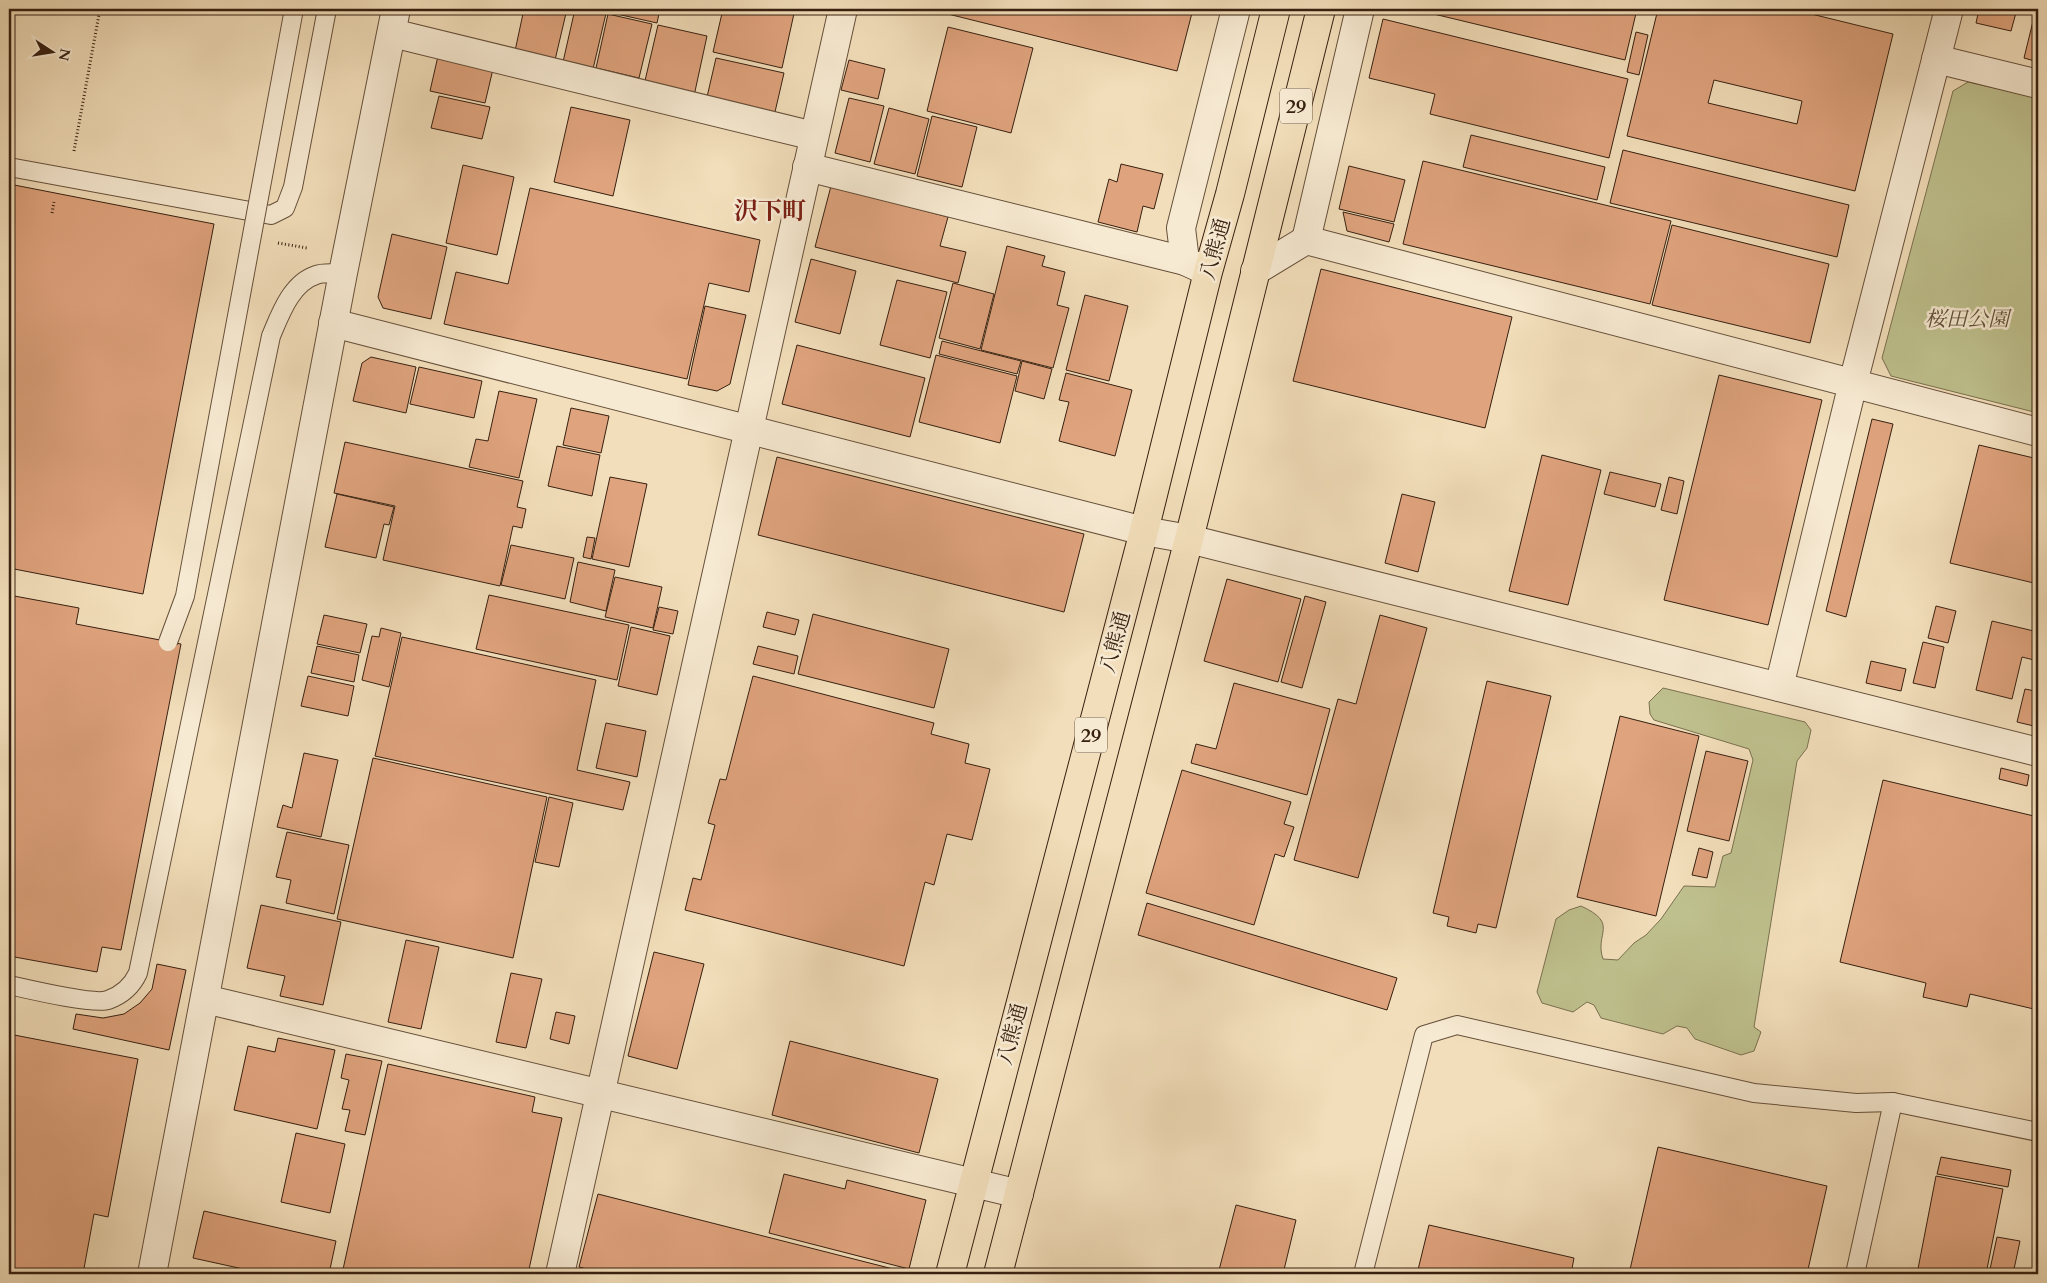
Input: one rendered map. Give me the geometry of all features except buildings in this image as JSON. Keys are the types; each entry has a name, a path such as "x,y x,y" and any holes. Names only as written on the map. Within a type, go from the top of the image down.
{"main road":[{"name":"八熊通","path":"950,1274 1144,531 1196,267 1230,194 1276,9"},
{"name":"八熊通","path":"998,1274 1189,539 1321,9"}],"street":[{"path":"560,1274 843,9"},
{"path":"1196,267 1181,228 1236,9"},
{"path":"1256,271 1306,240 1360,9"},
{"path":"1779,687 1853,383 1936,59 1945,10"},
{"path":"152,1274 333,323 394,21 814,136"},
{"path":"1936,59 2038,84"},
{"path":"807,166 1196,267"},
{"path":"1306,240 2038,432"},
{"path":"333,323 1144,531 1189,539 2038,752"},
{"path":"205,999 1019,1194"}],"lane":[{"path":"168,642 185,596 294,9"},
{"path":"9,167 271,215 285,208 293,187 327,9"},
{"path":"9,985 89,1000 106,1001 122,993 133,984 138,973 271,336 282,310 296,289 316,275 343,273"},
{"path":"1364,1274 1424,1035 1457,1025 1754,1093 1856,1103 1893,1102 2038,1132"},
{"path":"1855,1274 1893,1102"}],"path":[{"path":"52,213 54,201 69,178 100,9"}],"green space":[{"name":"桜田公園","path":"1968,82 2038,98 2038,413 1891,376 1882,358 1953,91"},
{"path":"1663,688 1805,722 1811,730 1807,748 1797,761 1754,1027 1761,1032 1754,1051 1741,1055 1695,1039 1687,1028 1677,1026 1663,1034 1601,1018 1594,1005 1587,1002 1573,1012 1542,1003 1537,992 1556,919 1569,910 1581,906 1593,912 1600,918 1603,924 1601,950 1603,959 1618,960 1661,919 1684,886 1715,887 1723,856 1731,853 1753,760 1749,749 1654,720 1650,714 1649,702"}],"district":[{"name":"沢下町","path":"770,211"}]}
